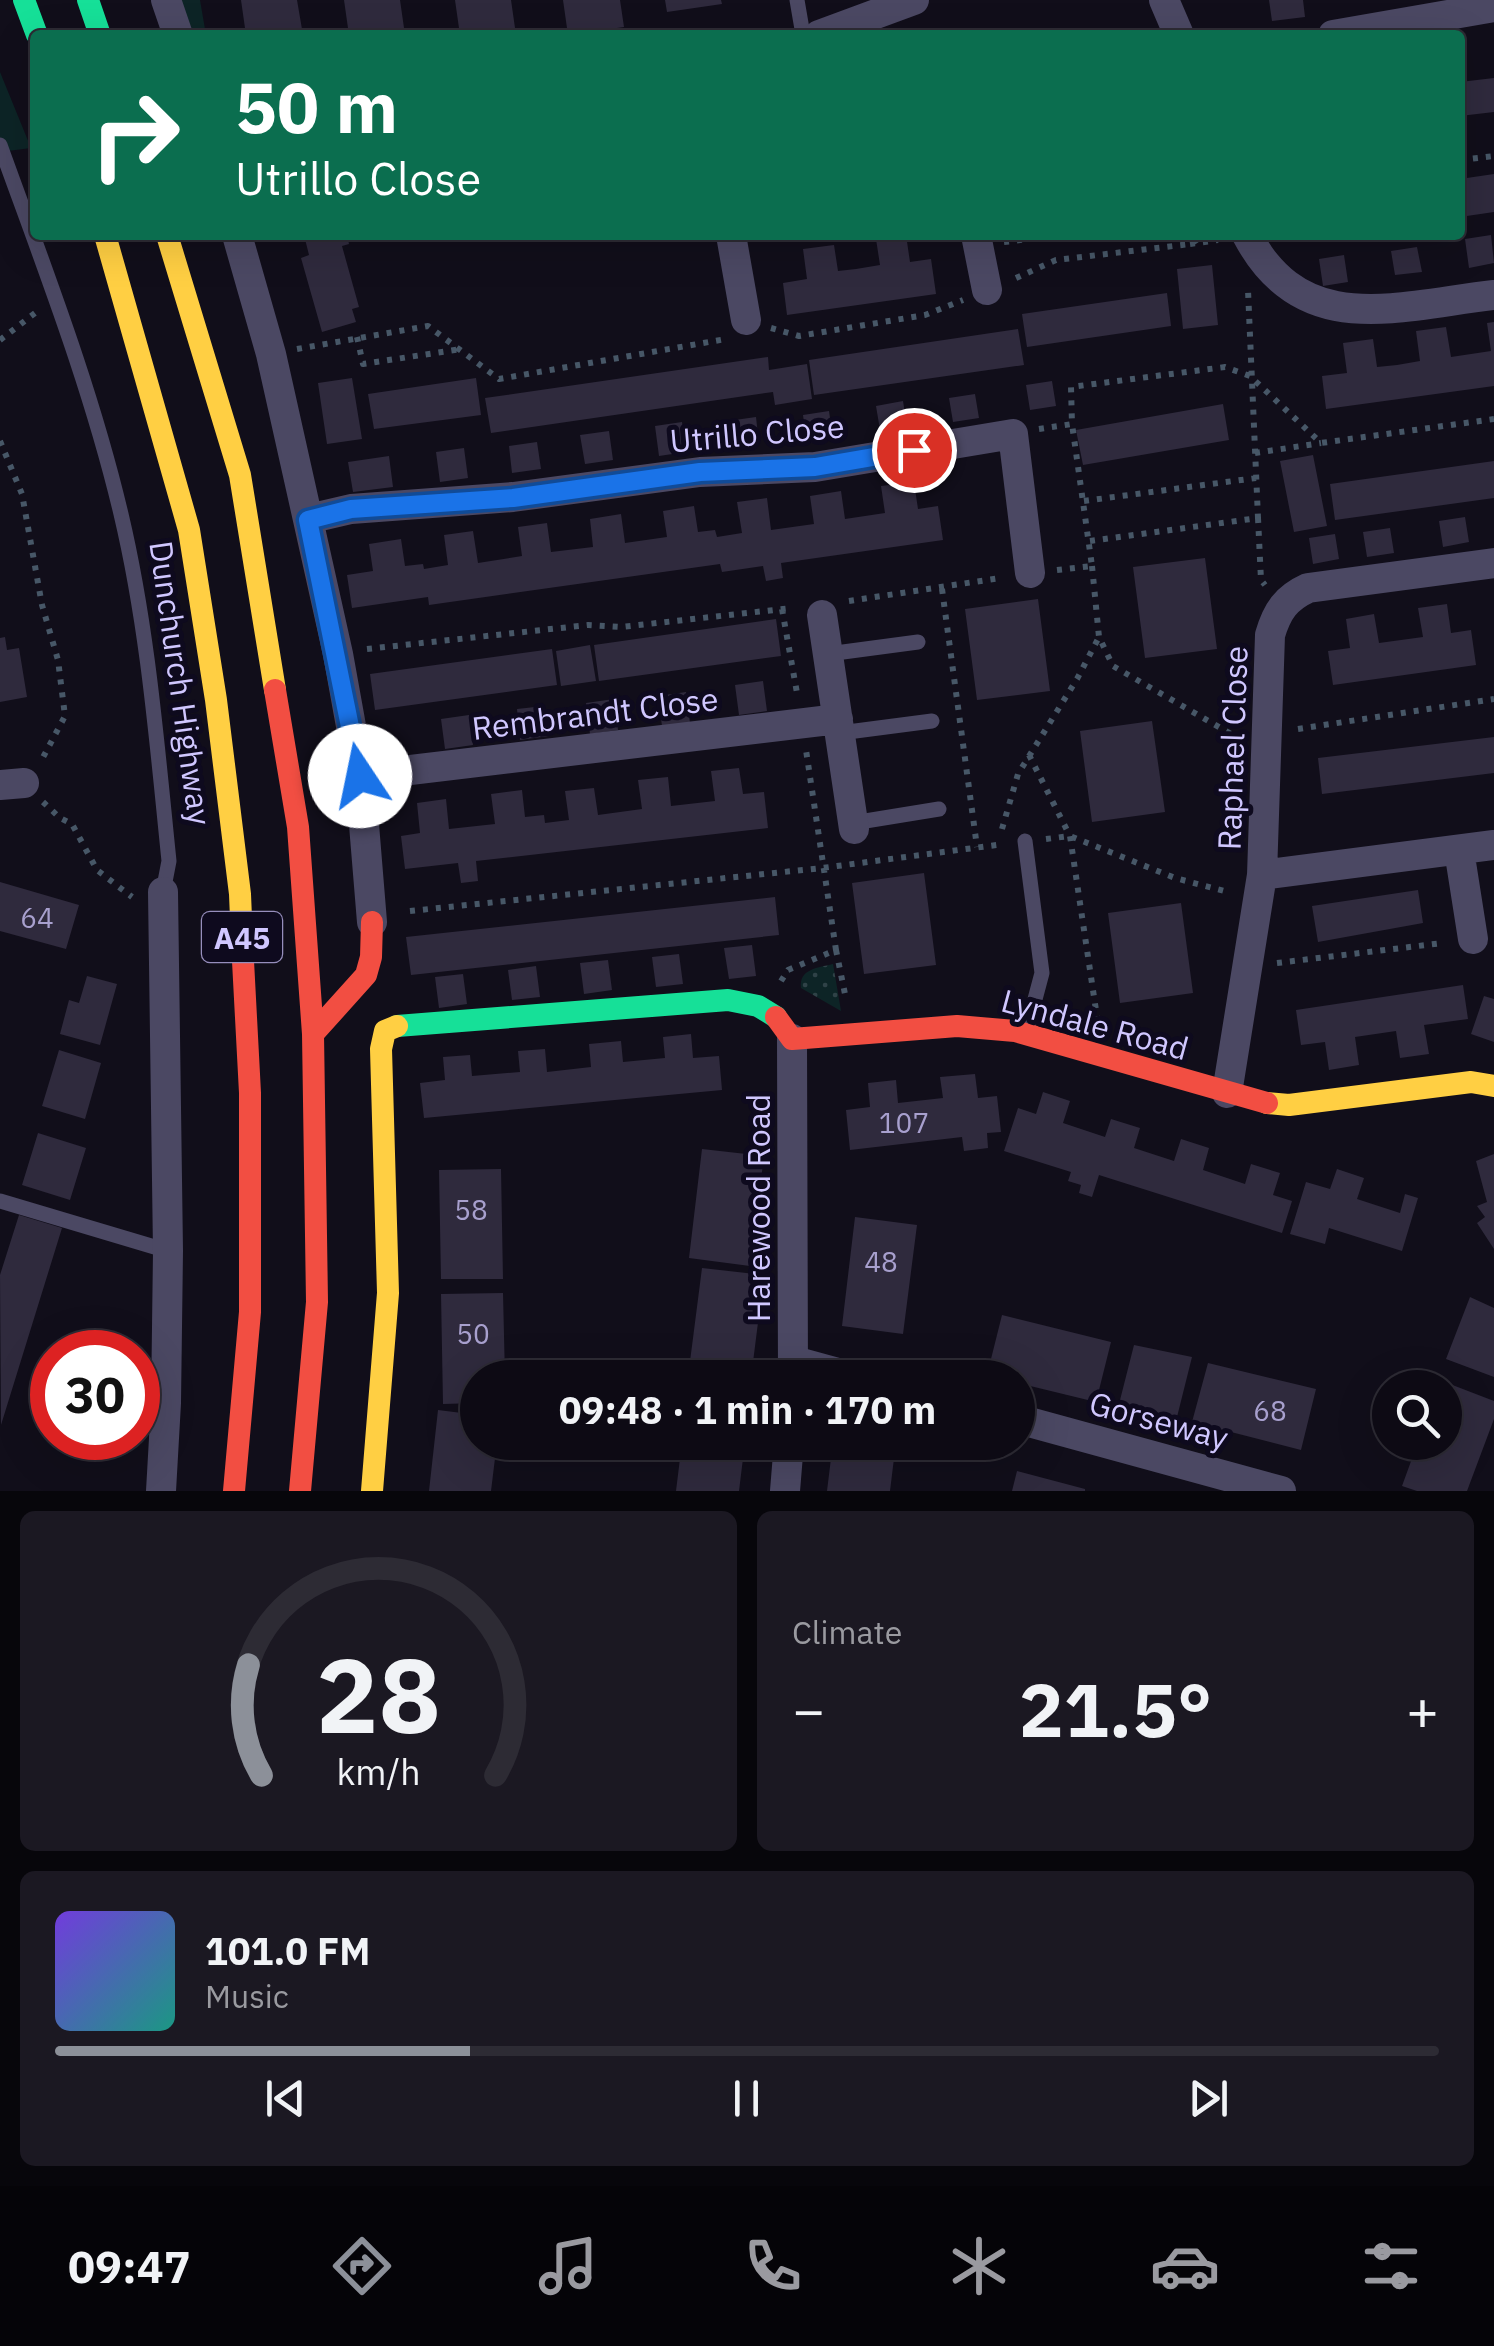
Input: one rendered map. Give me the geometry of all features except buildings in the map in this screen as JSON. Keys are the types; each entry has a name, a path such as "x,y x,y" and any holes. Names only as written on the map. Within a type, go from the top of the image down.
{"main road":[{"path":"24,0 35,30"},
{"path":"88,0 98,30"},
{"name":"Dunchurch Highway","path":"106,240 189,530 216,700 240,894 250,1093 250,1312 234,1491"},
{"name":"A45","path":"169,240 240,474 298,827 313,1034 318,1302 300,1491"},
{"path":"313,1034 366,974 371,958 371,917"},
{"path":"372,1491 388,1293 380,1049 386,1030 394,1026 728,1000 763,1006 779,1016 792,1039"},
{"name":"Lyndale Road","path":"792,1039 956,1026 1026,1034 1226,1093 1289,1104 1471,1082 1494,1086"}],"street":[{"path":"166,0 176,30"},
{"path":"833,30 914,0"},
{"path":"1164,0 1177,30"},
{"path":"1362,30 1494,7"},
{"path":"238,240 271,354 338,654 360,776 371,917"},
{"path":"733,240 755,330"},
{"path":"977,240 987,290"},
{"path":"1249,240 1262,262 1309,300 1356,311 1494,296"},
{"path":"1013,434 1030,573"},
{"name":"Utrillo Close","path":"308,520 351,509 513,498 700,472 815,467 1013,434"},
{"name":"Raphael Close","path":"1226,1093 1261,885 1270,635 1282,606 1292,595 1308,588 1494,563"},
{"path":"819,608 853,826"},
{"name":"Rembrandt Close","path":"360,776 803,724 839,726"},
{"name":"Raphael Close","path":"1261,885 1494,845"},
{"path":"1459,850 1474,939"},
{"name":"Dunchurch Highway","path":"161,1491 168,1251 164,892"},
{"name":"Harewood Road","path":"792,1039 793,1360"},
{"name":"Gorseway","path":"1035,1424 1281,1491"},
{"path":"786,1491 787,1460"}],"lane":[{"path":"797,0 802,30"},
{"name":"Dunchurch Highway","path":"0,145 30,226"},
{"name":"Dunchurch Highway","path":"35,240 88,386 122,516 150,670 169,861 164,892"},
{"path":"828,654 918,642"},
{"path":"839,726 932,721"},
{"path":"853,826 938,809"},
{"path":"1025,841 1042,973 1026,1034"},
{"path":"0,1200 168,1251"}],"path":[{"path":"1465,159 1494,156"},
{"path":"1190,244 1218,240"},
{"path":"1248,289 1261,580 1282,606"},
{"path":"0,340 56,297"},
{"path":"271,354 428,326 499,378 755,330"},
{"path":"357,337 363,364 462,349"},
{"path":"1321,443 1250,376 1225,367 1071,387 1072,424 1090,541 1099,636 1113,666 1239,738 1494,699"},
{"path":"1255,454 1494,419"},
{"path":"1013,434 1072,424"},
{"path":"0,441 22,494 42,605 58,660 65,716 47,755 12,784 72,824 97,870 162,925"},
{"path":"1084,501 1256,478"},
{"path":"1090,541 1258,518"},
{"path":"338,654 588,625 621,626 819,608 1092,566"},
{"path":"942,589 976,847"},
{"path":"782,609 803,724 822,868 854,1034"},
{"path":"998,844 1018,774 1099,636"},
{"path":"1029,755 1070,836 1099,1030 1090,1052"},
{"path":"371,917 822,868 1070,836 1174,878 1228,892 1261,885"},
{"path":"1251,958 1279,963 1474,939"},
{"path":"763,1006 788,970 836,950"}],"green space":[{"path":"179,0 200,0 205,30 191,30"},
{"path":"0,72 30,148 0,152"},
{"path":"833,964 841,1011 801,988 806,973"}],"traffic: fast":[{"path":"24,0 35,30"},
{"path":"88,0 98,30"},
{"path":"397,1026 728,1000 758,1006 776,1017"}],"traffic: slow":[{"path":"106,240 189,530 216,700 240,894 242,942"},
{"path":"169,240 240,475 275,690"},
{"path":"372,1491 388,1293 381,1049 385,1031 397,1026"},
{"path":"1267,1103 1289,1105 1471,1082 1494,1086"}],"traffic: jam":[{"path":"275,690 298,827 313,1034 317,1302 300,1491"},
{"path":"313,1034 366,975 372,922"},
{"path":"234,1491 250,1312 250,1093 242,942"},
{"path":"776,1017 792,1039 957,1026 1015,1031 1267,1103"}],"route":[{"path":"360,776 308,520 351,509 513,498 700,472 815,467 914,450"}]}
